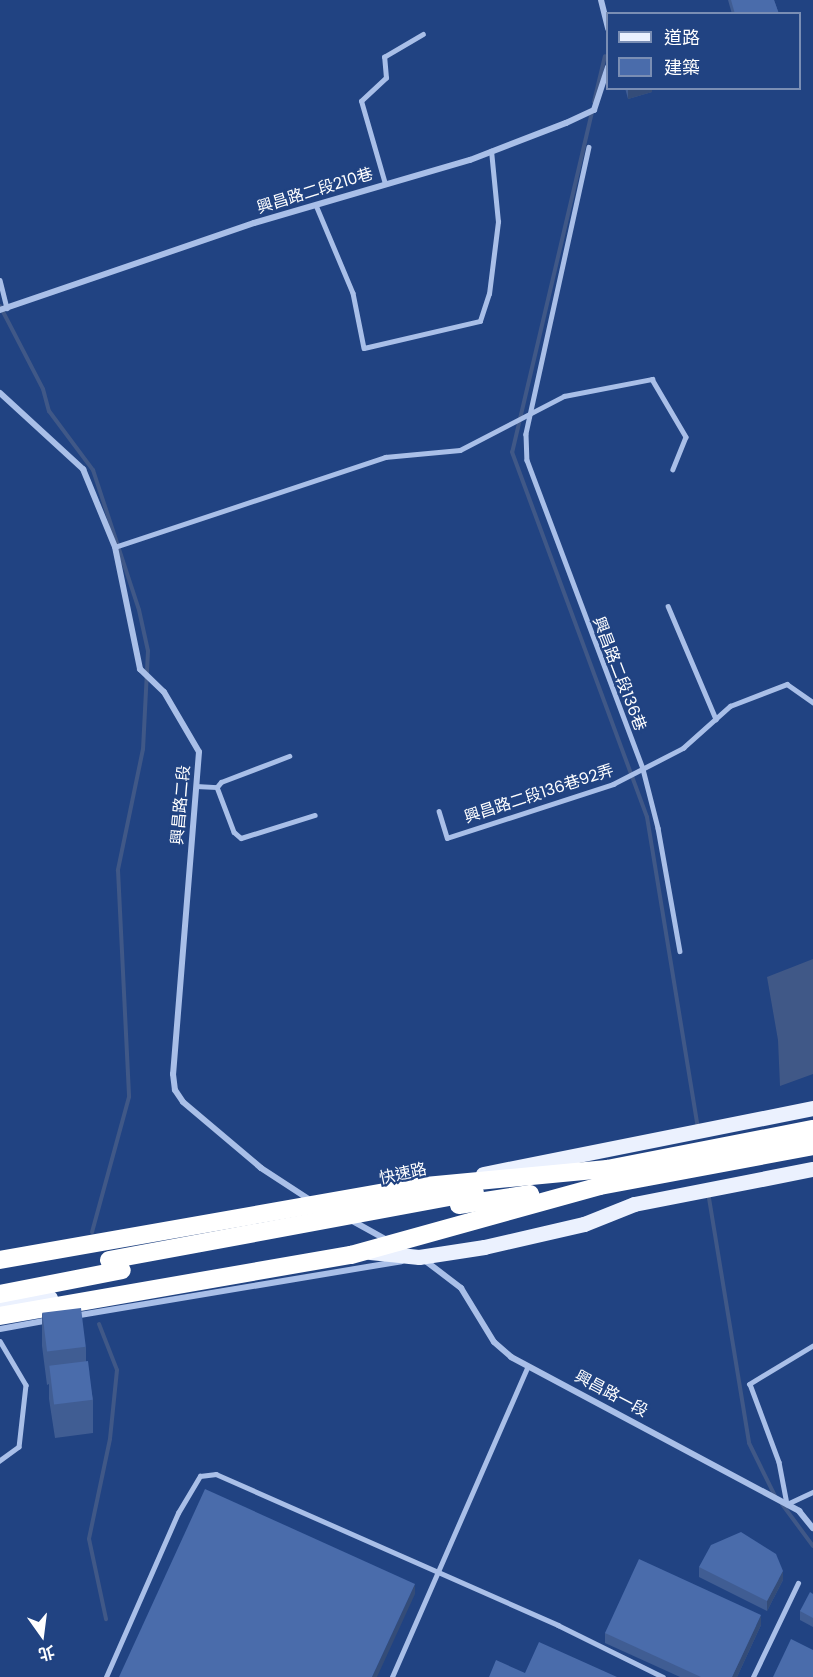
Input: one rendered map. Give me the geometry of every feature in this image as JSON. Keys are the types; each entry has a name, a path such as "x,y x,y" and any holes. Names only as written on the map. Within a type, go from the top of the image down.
{"highway":[{"path":"0,1316 351,1255 604,1177 813,1129"},
{"path":"0,1281 115,1265 604,1177 813,1146"},
{"path":"0,1260 415,1187 604,1177"},
{"path":"0,1294 115,1265"}],"main road":[{"name":"快速路","path":"0,1269 327,1208 505,1169 813,1108"},
{"path":"0,1307 290,1257 356,1250 420,1257 584,1224 634,1204 813,1169"}],"street":[{"path":"601,0 606,21"},
{"name":"興昌路二段210巷","path":"4,309 316,205 491,151 594,110 606,73"},
{"name":"興昌路二段","path":"0,393 82,469 115,548 142,672 164,692 199,752 173,1074 175,1090 183,1102 252,1161 308,1199 420,1257"},
{"path":"0,1252 308,1199"},
{"path":"70,1317 420,1257"},
{"name":"興昌路一段","path":"420,1257 461,1288 494,1342 528,1366 786,1503 813,1528"},
{"path":"0,1329 58,1319"}],"lane":[{"path":"385,184 361,101 387,78 384,57 423,34"},
{"name":"興昌路二段136巷","path":"589,147 526,434 532,480 643,769 658,828 680,951"},
{"path":"316,205 352,293 364,348 480,321 489,294 498,222 491,151"},
{"path":"0,280 4,309"},
{"path":"115,548 385,457 460,450 532,410 564,396 652,379 686,437 673,469"},
{"path":"668,606 716,718"},
{"name":"興昌路二段136巷92弄","path":"439,811 447,838 613,784 683,748 730,706 787,684 813,702"},
{"path":"290,756 220,782 218,787 234,832 241,838 315,815"},
{"path":"196,786 218,787"},
{"path":"0,1341 26,1384 19,1447 0,1461"},
{"path":"813,1354 811,1347 750,1384 779,1462 786,1503 813,1492"},
{"path":"392,1677 528,1366"},
{"path":"106,1677 178,1513 200,1476 216,1474 439,1573 663,1677"},
{"path":"753,1677 798,1583"}],"water":[{"path":"813,959 813,1074 780,1086 778,1040 767,977"}],"building":[{"path":"731,0 774,0 778,12 734,12"},
{"path":"81,1308 86,1347 47,1351 42,1313"},
{"path":"88,1361 93,1400 54,1404 49,1366"},
{"path":"205,1489 415,1584 372,1677 119,1677"},
{"path":"741,1532 776,1554 783,1571 767,1601 699,1567 711,1545"},
{"path":"639,1559 761,1615 732,1677 701,1677 605,1633"},
{"path":"810,1592 813,1594 813,1618 800,1611"},
{"path":"791,1639 813,1650 813,1677 773,1677"},
{"path":"539,1642 617,1677 489,1677 496,1660 525,1673"}],"waterway":[{"path":"594,102 605,56"},
{"path":"592,112 512,452 647,817 698,1129"},
{"path":"0,306 43,389 49,411 93,470 139,610 148,651 143,749 118,870 129,1097 92,1232"},
{"path":"708,1192 749,1443 775,1496"},
{"path":"99,1324 117,1370 110,1439 89,1539 106,1619"},
{"path":"782,1504 813,1546"}]}
